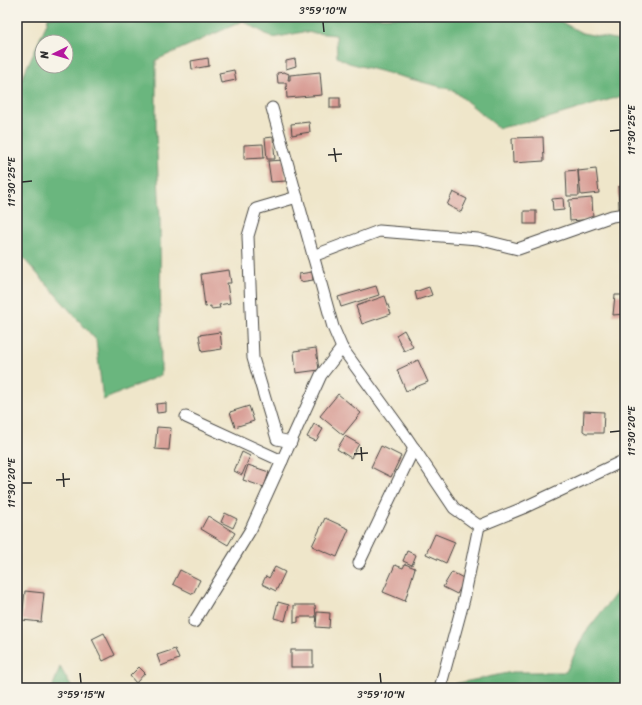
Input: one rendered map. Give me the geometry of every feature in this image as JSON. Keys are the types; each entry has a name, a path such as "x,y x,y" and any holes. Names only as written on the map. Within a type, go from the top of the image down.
{"street":[{"path":"272,108 333,327 342,348 414,448 454,508 479,526"},
{"path":"291,442 277,439 253,358 248,236 256,209 297,197"},
{"path":"313,256 379,231 478,239 518,249 612,216 625,214"},
{"path":"194,622 251,529 321,375 342,348"},
{"path":"186,417 282,461"},
{"path":"359,563 414,448"},
{"path":"479,526 523,508 625,460"},
{"path":"440,688 464,600 479,526"}],"green space":[{"path":"48,17 552,17 582,33 625,41 625,95 548,118 499,128 453,90 349,63 337,57 336,35 303,32 273,38 243,21 156,60 156,133 160,217 161,375 103,400 96,340 17,251 17,89 34,52 34,74 74,74 74,34 42,34"},
{"path":"625,579 625,688 459,688 454,684 512,672 566,672 584,634 615,595"},
{"path":"60,667 72,688 52,688"}],"building":[{"path":"208,58 209,66 192,69 191,61"},
{"path":"295,59 296,66 286,69 286,61"},
{"path":"234,70 236,80 221,83 219,73"},
{"path":"284,72 289,74 288,80 290,80 290,75 320,72 322,95 287,98 286,83 278,83 277,73"},
{"path":"330,98 340,98 340,108 330,108"},
{"path":"309,122 310,132 292,135 291,124"},
{"path":"273,137 275,159 267,159 265,138"},
{"path":"543,137 544,161 513,163 512,138"},
{"path":"263,144 264,158 244,159 244,145"},
{"path":"284,160 286,181 271,182 268,161"},
{"path":"596,169 599,193 581,195 578,171"},
{"path":"578,170 579,196 567,196 566,171"},
{"path":"625,186 625,208 619,208 618,187"},
{"path":"453,192 467,199 461,212 447,205"},
{"path":"563,198 564,210 553,211 552,199"},
{"path":"592,198 593,219 570,221 569,200"},
{"path":"524,211 536,211 536,224 524,224"},
{"path":"229,270 231,283 227,283 230,303 219,305 220,308 211,309 211,306 205,307 201,274"},
{"path":"312,272 313,280 300,282 299,274"},
{"path":"376,286 379,295 341,307 338,297"},
{"path":"429,287 432,295 417,300 415,292"},
{"path":"615,295 625,295 625,314 613,315"},
{"path":"385,296 391,314 362,324 356,306"},
{"path":"404,330 413,347 404,351 396,335"},
{"path":"220,332 222,349 202,352 199,335"},
{"path":"316,348 319,370 296,373 294,351"},
{"path":"418,360 428,382 406,391 397,370"},
{"path":"338,394 361,413 343,435 320,416"},
{"path":"166,403 166,412 157,413 156,404"},
{"path":"249,406 254,421 235,427 230,412"},
{"path":"584,411 604,412 603,433 586,433 583,431"},
{"path":"314,424 323,429 316,441 307,437"},
{"path":"157,427 171,428 169,450 155,449"},
{"path":"345,436 359,444 351,458 337,449"},
{"path":"381,446 401,456 391,477 371,467"},
{"path":"242,452 250,456 242,475 234,471"},
{"path":"248,465 269,472 264,487 243,480"},
{"path":"225,513 237,519 233,528 221,522"},
{"path":"208,516 235,533 228,545 201,529"},
{"path":"325,518 349,529 337,557 312,546"},
{"path":"435,534 455,542 446,563 426,554"},
{"path":"407,551 416,555 412,565 403,561"},
{"path":"405,564 415,568 405,601 383,592 395,565 403,568"},
{"path":"275,567 285,572 276,591 262,584 266,576 269,578"},
{"path":"180,570 200,580 193,594 173,584"},
{"path":"452,572 465,579 457,594 443,587"},
{"path":"25,591 44,593 41,622 22,620"},
{"path":"278,602 289,605 285,621 274,618"},
{"path":"294,605 315,605 316,617 298,617 298,622 294,623"},
{"path":"317,612 330,613 329,628 316,627"},
{"path":"104,633 115,655 103,661 92,639"},
{"path":"175,649 179,659 161,666 157,655"},
{"path":"291,650 313,650 313,667 291,667"},
{"path":"139,667 145,673 136,683 130,676"}]}
